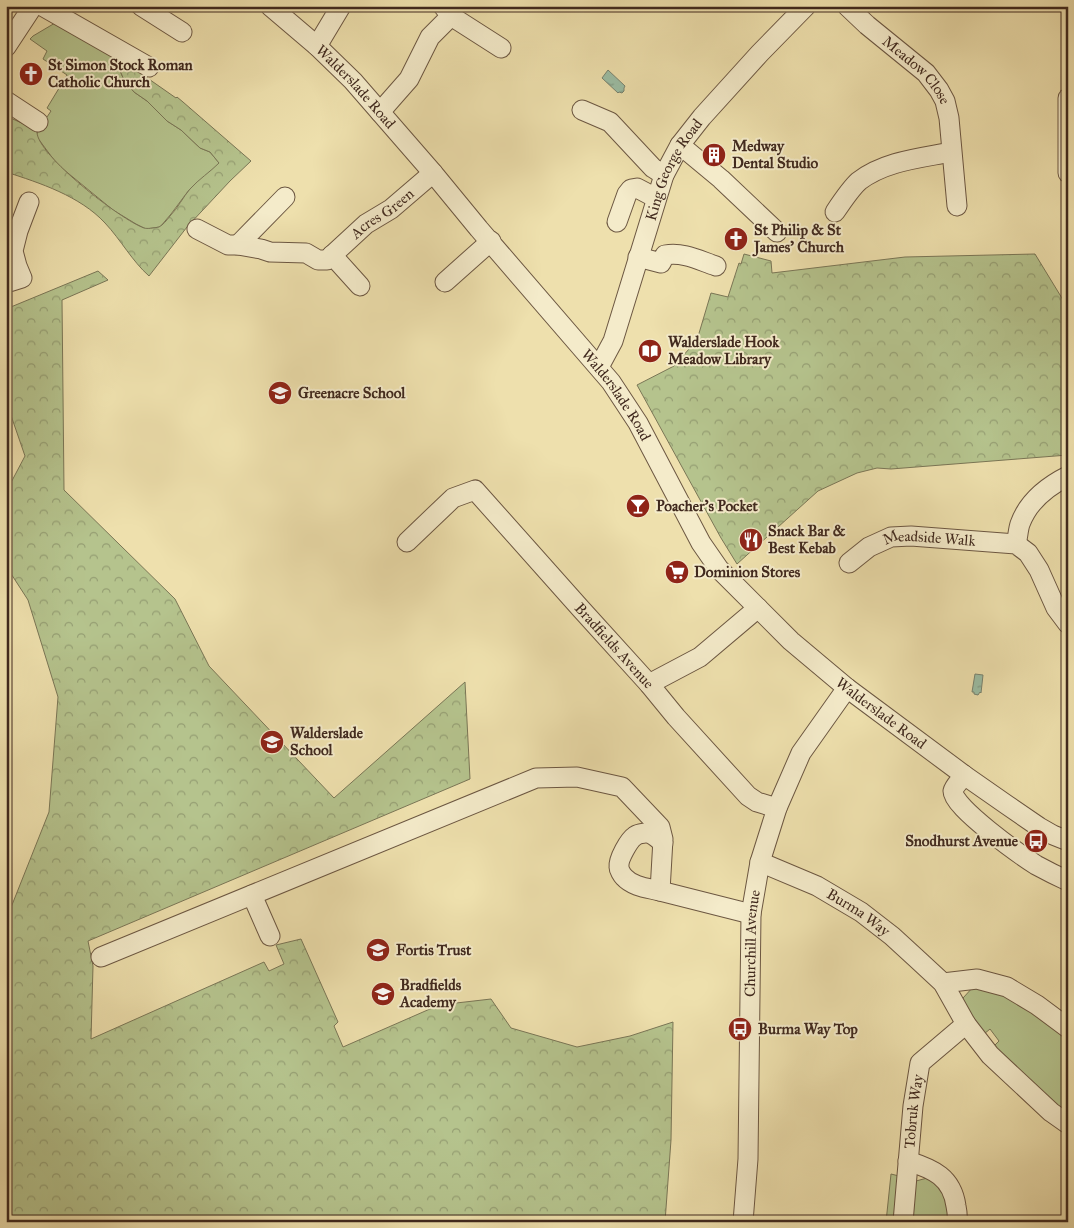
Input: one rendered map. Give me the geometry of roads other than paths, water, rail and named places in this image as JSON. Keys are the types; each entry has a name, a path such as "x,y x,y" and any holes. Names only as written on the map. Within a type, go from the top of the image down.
{"street":[{"path":"6,47 33,6"},
{"path":"42,6 149,68"},
{"path":"141,6 182,32"},
{"name":"Walderslade Road","path":"270,6 317,46 353,81 611,382 638,423 701,542 719,569 791,641 847,688 964,775 1039,827 1068,842"},
{"path":"317,46 341,6"},
{"name":"King George Road","path":"599,367 613,341 664,175 680,145 702,117 760,52 806,6"},
{"name":"Meadow Close","path":"847,6 867,25 926,73 939,90 945,101 949,118 957,206"},
{"path":"380,112 409,79 430,37 447,11 501,48"},
{"path":"1068,98 1068,173"},
{"path":"6,101 38,122"},
{"path":"582,110 610,122 654,168 664,175"},
{"path":"680,145 721,179 777,232"},
{"path":"835,212 858,182 876,171 898,163 952,152"},
{"name":"Acres Green","path":"332,255 366,224 391,209 433,173"},
{"path":"618,222 627,194 631,189 637,188 656,198"},
{"path":"238,245 285,197"},
{"path":"14,280 17,266 13,251 29,202"},
{"path":"198,229 228,245 238,245 270,252 306,253 318,260 327,260 332,255 360,286"},
{"path":"445,282 491,241"},
{"path":"638,257 662,264 665,255 675,253 716,266"},
{"path":"1068,476 1042,492 1027,510 1020,524 1016,544 1028,553 1039,570 1056,608 1068,624"},
{"name":"Bradfields Avenue","path":"407,542 453,498 475,490 748,796 757,802 777,808"},
{"name":"Meadside Walk","path":"849,563 869,547 891,536 1016,544"},
{"path":"649,684 700,657 758,608"},
{"name":"Churchill Avenue","path":"743,1222 748,1159 751,914 760,862 777,808 801,753 847,688"},
{"path":"964,775 953,792 954,797 962,808 1019,854 1049,872 1068,880"},
{"path":"101,957 536,778 577,777 622,787 660,826 663,842 660,891"},
{"path":"663,842 646,832 635,836 625,848 619,867 629,882 640,887 751,914"},
{"name":"Burma Way","path":"760,862 818,886 861,912 916,958 942,984 966,1024 990,1055 1051,1112 1068,1124"},
{"path":"252,895 270,936"},
{"path":"942,984 977,979 1007,987 1038,1005 1068,1028"},
{"name":"Tobruk Way","path":"902,1222 912,1106 920,1063 966,1024"},
{"name":"Tobruk Way","path":"908,1161 928,1168 940,1175 951,1188 956,1200 957,1222"}],"water":[{"path":"608,70 625,86 622,93 618,93 602,78"},
{"path":"975,674 983,675 981,693 978,695 972,692"}],"place":[{"name":"St Simon Stock Roman Catholic Church","path":"31,74"},
{"name":"Medway Dental Studio","path":"714,155"},
{"name":"St Philip & St James' Church","path":"736,239"},
{"name":"Walderslade Hook Meadow Library","path":"650,351"},
{"name":"Greenacre School","path":"280,393"},
{"name":"Poacher's Pocket","path":"638,506"},
{"name":"Snack Bar & Best Kebab","path":"751,540"},
{"name":"Dominion Stores","path":"677,572"},
{"name":"Walderslade School","path":"272,742"},
{"name":"Snodhurst Avenue","path":"1036,841"},
{"name":"Fortis Trust","path":"378,950"},
{"name":"Bradfields Academy","path":"383,994"},
{"name":"Burma Way Top","path":"740,1029"}]}
